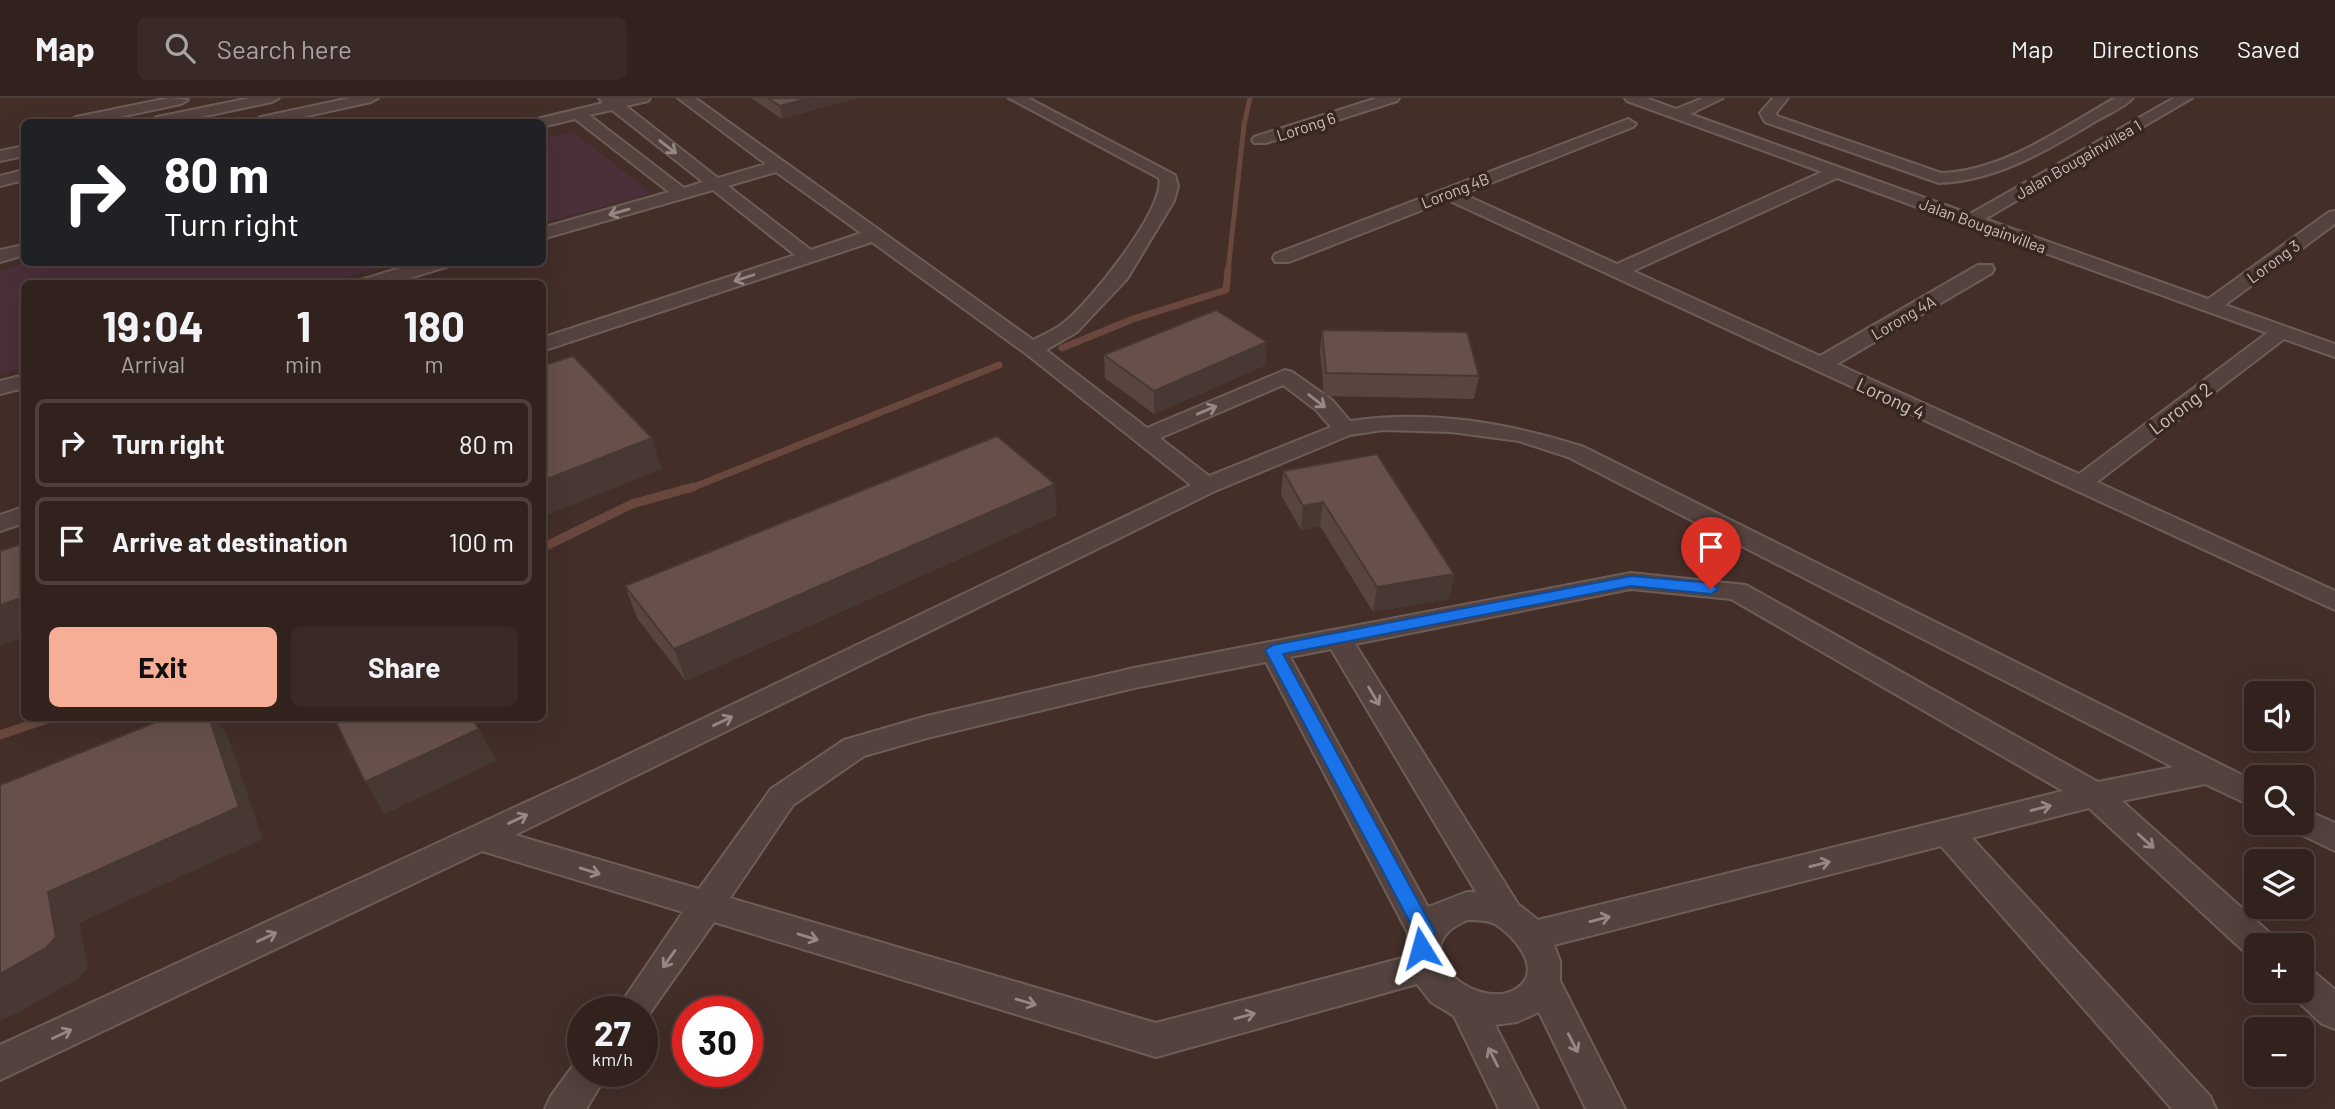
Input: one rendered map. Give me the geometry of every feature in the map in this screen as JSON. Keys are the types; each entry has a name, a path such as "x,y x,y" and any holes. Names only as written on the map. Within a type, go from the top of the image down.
{"street":[{"path":"105,116 140,98"},
{"path":"90,119 190,98"},
{"path":"171,119 272,98"},
{"path":"273,119 370,98"},
{"path":"546,121 578,114 610,101 643,98"},
{"path":"685,98 1032,349 1207,486"},
{"path":"1016,98 1167,175 1170,186 1165,201 1120,275 1070,328 1032,349"},
{"name":"Lorong 6","path":"1261,140 1392,98"},
{"name":"Jalan Bougainvillea","path":"1632,98 2335,351"},
{"path":"1676,114 1716,98"},
{"path":"1782,98 1768,113 1770,119 1939,178 1962,178 2001,165 2126,98"},
{"name":"Jalan Bougainvillea 1","path":"1971,220 2185,98"},
{"path":"610,101 809,257"},
{"path":"578,114 682,194"},
{"path":"2083,121 2123,133"},
{"name":"Lorong 4B","path":"1282,258 1628,124"},
{"path":"1751,141 1786,126"},
{"path":"0,156 21,152"},
{"path":"2001,165 2043,179"},
{"path":"546,233 779,166"},
{"path":"1617,271 1836,172"},
{"path":"0,181 21,176"},
{"name":"Lorong 4","path":"1448,193 2335,601"},
{"name":"Lorong 3","path":"2210,306 2335,216"},
{"path":"546,344 874,235"},
{"path":"0,256 21,251"},
{"path":"381,280 429,266"},
{"name":"Lorong 4A","path":"1820,365 1985,268"},
{"name":"Lorong 2","path":"2080,484 2281,332"},
{"path":"1144,437 1285,376 1324,405 1345,429"},
{"path":"0,388 21,382"},
{"path":"0,1063 621,771 1207,486 1345,429 1383,423 1451,425 1522,435 1576,452 2244,789"},
{"path":"0,523 21,516"},
{"path":"643,996 782,797 854,748 927,727 1134,678 1631,581 1737,591 2095,795 2247,933"},
{"path":"1338,638 1506,913 1533,936 1541,951 1544,966 1542,982 1534,995 1513,1007 1486,1010 1467,1006 1448,996 1434,983 1425,967 1421,948 1425,932 1435,919 1450,909 1487,906 1506,913"},
{"path":"1273,650 1425,932"},
{"path":"1533,936 2095,795 2211,771"},
{"path":"2314,827 2335,838"},
{"path":"1947,832 2197,1109"},
{"path":"478,837 1156,1040 1425,967"},
{"path":"1542,982 1606,1109"},
{"path":"2314,994 2335,1013"},
{"path":"1467,1006 1519,1109"},
{"path":"564,1109 580,1087"}],"shaded area":[{"path":"573,132 652,193 546,222 546,138"},
{"path":"21,265 387,266 334,280 21,280 21,369 0,374 0,270"}],"building":[{"path":"767,98 809,98 780,106"},
{"path":"1216,310 1267,342 1154,391 1104,355"},
{"path":"1322,330 1467,332 1479,376 1326,373"},
{"path":"573,356 652,438 546,479 546,365"},
{"path":"997,436 1055,484 674,649 625,586"},
{"path":"1377,454 1454,574 1377,587 1323,502 1303,506 1283,471"},
{"path":"21,544 21,598 0,605 0,551"},
{"path":"159,721 210,721 239,807 48,892 56,937 46,948 0,974 0,785"},
{"path":"335,721 474,721 479,729 365,782"}],"waterway":[{"path":"1228,271 1244,125 1250,98"},
{"path":"1062,348 1133,319 1226,290 1228,270"},
{"path":"689,489 999,365"},
{"path":"546,546 632,504 693,487"},
{"path":"0,735 41,721"}],"route":[{"path":"1421,948 1425,932 1273,650 1631,581 1711,589"}]}
